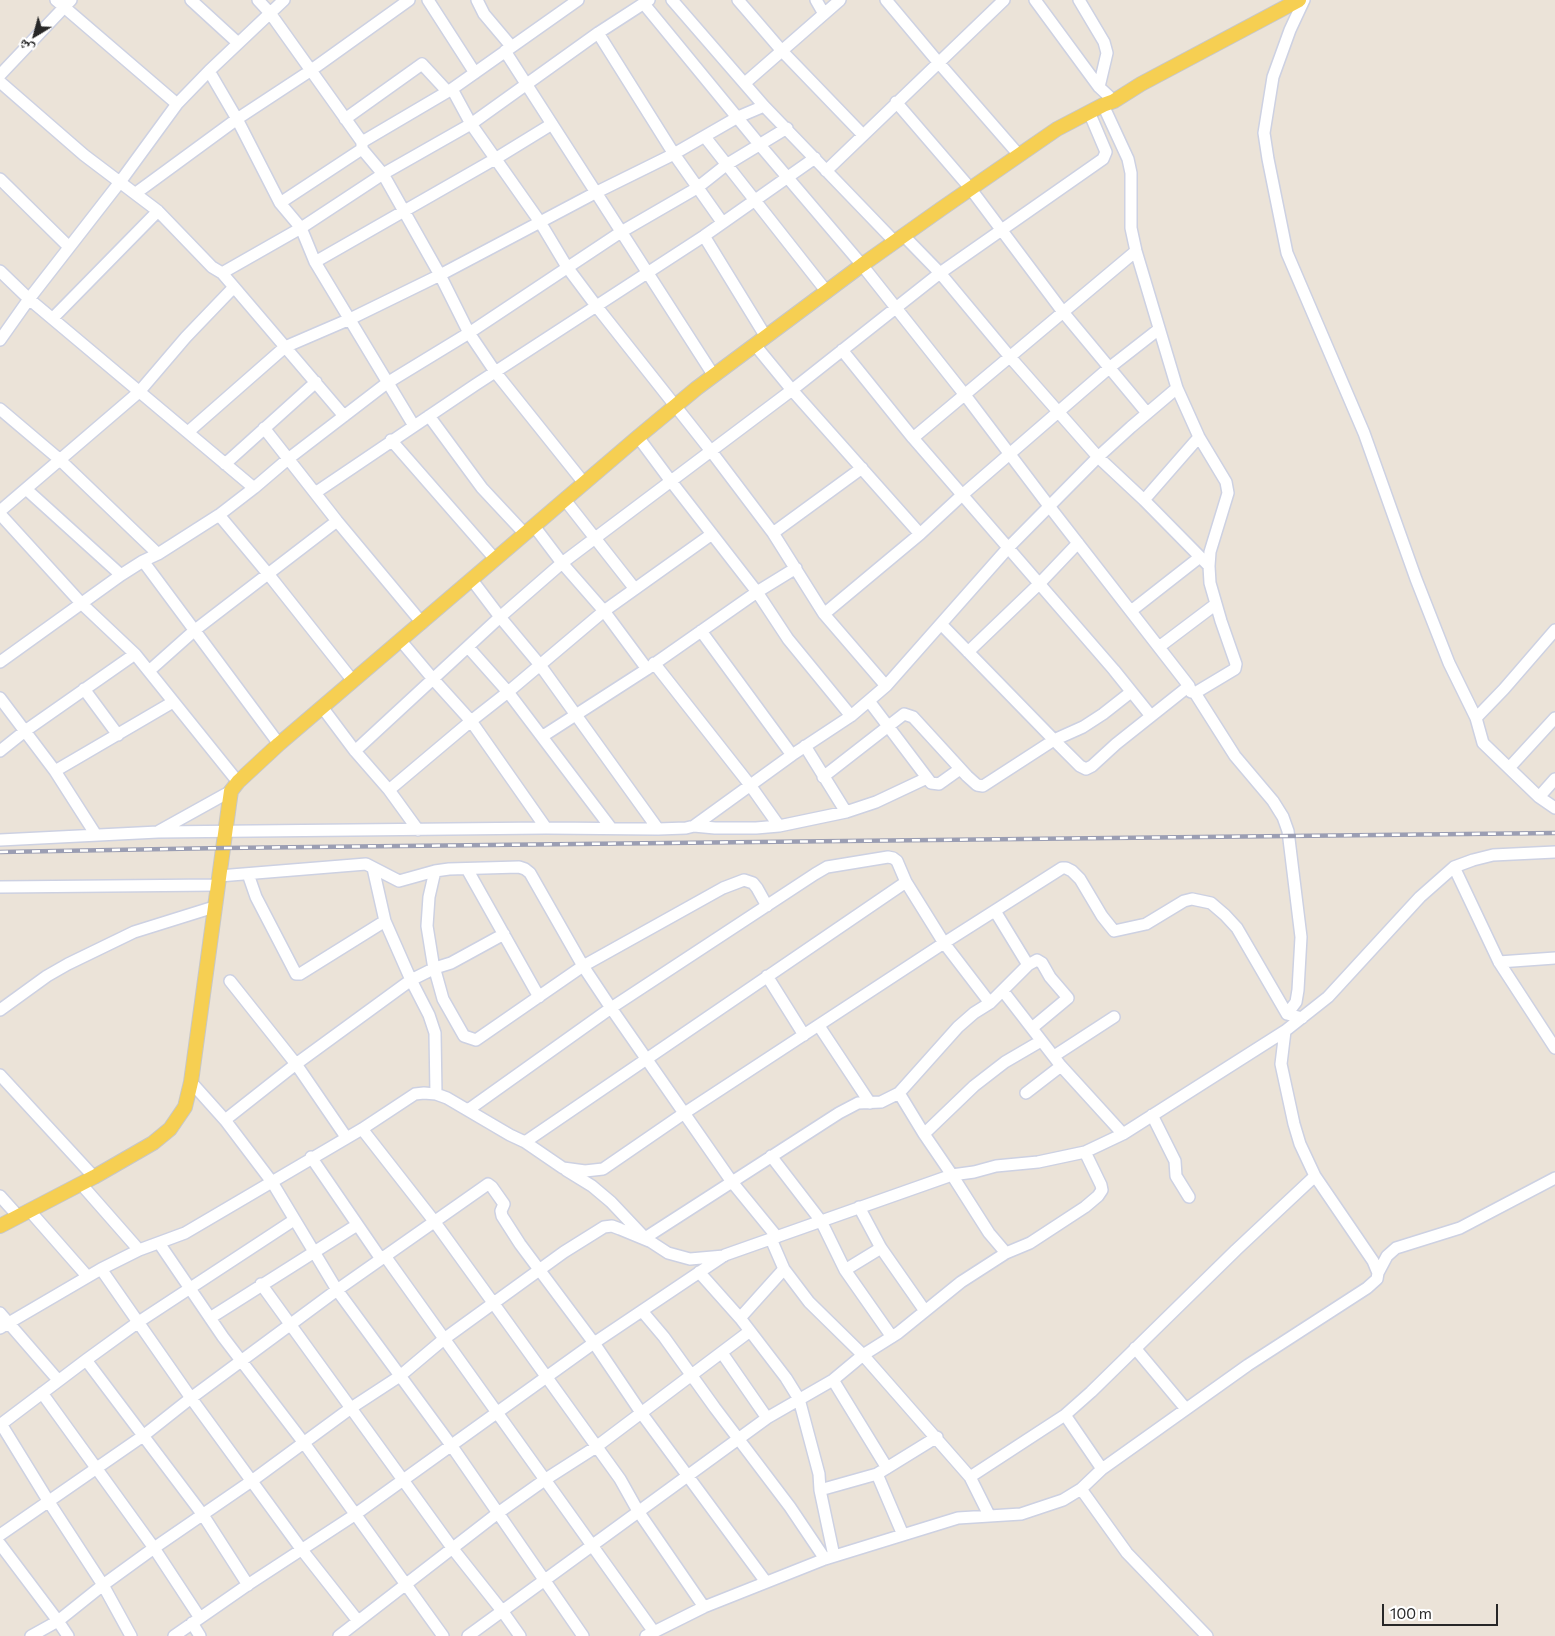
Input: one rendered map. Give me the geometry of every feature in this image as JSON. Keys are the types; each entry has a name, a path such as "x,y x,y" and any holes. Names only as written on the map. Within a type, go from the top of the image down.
{"main road":[{"path":"0,1226 94,1177 153,1143 170,1130 185,1107 192,1082 224,832 235,787 279,744 638,436 714,376 862,265 1057,129 1212,48 1298,0"}],"street":[{"path":"191,0 238,43"},
{"path":"258,0 270,13 383,174 440,275 469,332 496,373 584,483"},
{"path":"0,340 177,104 284,0"},
{"path":"136,193 237,119 310,71 409,0"},
{"path":"428,0 475,73"},
{"path":"477,0 484,14 508,48 552,124 714,376"},
{"path":"280,202 362,146 450,90 578,0"},
{"path":"672,0 764,106 826,170 899,239 940,273 1098,458 1144,500 1209,566"},
{"path":"738,0 782,52 863,135"},
{"path":"816,0 824,14"},
{"path":"745,83 840,0"},
{"path":"886,0 1019,155"},
{"path":"826,170 1004,0"},
{"path":"941,624 1080,766 1086,769 1151,716 1192,690 1235,669 1236,664 1210,583 1209,566 1210,552 1228,493 1226,482 1199,437 1178,388 1158,329 1131,228 1131,173 1128,159 1108,103 1099,87 1035,0"},
{"path":"1079,0 1106,48 1107,53 1099,87"},
{"path":"1304,0 1290,30 1273,77 1264,133 1286,253 1364,433 1413,570 1449,663 1476,718 1483,743 1539,797 1555,808"},
{"path":"0,75 64,2 177,104"},
{"path":"222,273 301,228 383,174 471,124 646,2 786,177 862,265 965,395 1192,690 1236,756 1273,801 1283,817 1288,831 1301,936 1296,1002 1287,1014"},
{"path":"598,34 674,154 722,222"},
{"path":"345,119 422,64 450,90 471,124 540,222 567,267 596,307 676,406 773,533 824,614 886,686"},
{"path":"210,70 280,202 301,228 315,262 414,426"},
{"path":"0,82 84,155 158,211 212,267 222,273 344,416"},
{"path":"896,102 970,188 1063,312 1147,413"},
{"path":"188,432 285,347 350,319 440,275 595,192 674,154 738,118 764,106"},
{"path":"355,751 432,679 562,563 792,390 940,273 1103,159 1106,152 1089,112"},
{"path":"315,262 495,159 552,124"},
{"path":"0,662 121,575 219,515 387,383 469,332 621,232 697,188 726,165 787,128"},
{"path":"705,137 827,292"},
{"path":"315,494 391,440 704,236 815,158"},
{"path":"0,179 69,246"},
{"path":"54,318 158,211"},
{"path":"704,236 761,341 792,390 920,534"},
{"path":"913,438 1136,251"},
{"path":"0,271 29,299 54,318 254,488"},
{"path":"158,832 235,787 173,702 135,654 81,603 0,513 59,459 139,392 186,337 234,287"},
{"path":"824,614 920,534 1109,368 1158,329"},
{"path":"842,350 913,438 1151,716"},
{"path":"225,464 316,382"},
{"path":"694,826 792,755 850,716 886,686 1008,548 1049,506 1147,413 1178,388"},
{"path":"0,409 59,459 158,554"},
{"path":"429,416 482,488 530,530 562,563 651,666 750,785 779,826"},
{"path":"264,428 315,494 422,623"},
{"path":"638,436 757,592 788,640 850,716"},
{"path":"1144,500 1199,437"},
{"path":"391,440 495,559"},
{"path":"773,533 862,468"},
{"path":"26,489 121,575"},
{"path":"565,500 635,589"},
{"path":"219,515 269,574 353,681"},
{"path":"149,671 196,630 337,520"},
{"path":"389,790 604,611 712,534"},
{"path":"968,652 1039,584 1078,543"},
{"path":"1131,611 1200,557"},
{"path":"144,561 279,744"},
{"path":"543,736 651,666 757,592 796,568"},
{"path":"472,580 500,618 540,665 658,829"},
{"path":"1159,647 1216,604"},
{"path":"1476,718 1555,630"},
{"path":"701,631 792,755"},
{"path":"401,641 432,679 471,721 546,828"},
{"path":"468,647 508,692 543,736 611,828"},
{"path":"0,751 25,731 135,654"},
{"path":"84,689 118,735"},
{"path":"823,777 904,714 913,717 976,785 983,786 1054,740 1083,727 1104,714 1131,692"},
{"path":"0,698 55,771 96,835"},
{"path":"869,701 931,782 939,784 960,769"},
{"path":"55,771 173,702"},
{"path":"322,707 355,751 389,790 418,830"},
{"path":"1510,768 1555,718"},
{"path":"805,746 846,812"},
{"path":"0,840 158,832 546,828 658,829 694,826 756,828 779,826 846,812 876,802 927,778"},
{"path":"1539,797 1555,779"},
{"path":"31,1636 58,1620 154,1548 351,1408 400,1376 444,1339 564,1252 604,1226 620,1229 647,1240 668,1252 690,1259 725,1255 952,1175 996,1166 1038,1162 1085,1152 1123,1134 1152,1114 1214,1078 1302,1018 1328,997 1420,897 1454,867 1493,855 1555,852"},
{"path":"468,1110 611,1008 827,867 888,857 897,861 906,882 944,943 990,1003"},
{"path":"0,887 218,881 248,874 366,864 399,881 435,871 467,869 519,867 530,873 583,966 611,1008 683,1114 774,1238 784,1269 809,1302 863,1355 970,1478 988,1515"},
{"path":"1454,867 1499,962 1555,1048"},
{"path":"373,868 385,921 429,1015 434,1033 436,1094"},
{"path":"563,1168 585,1171 603,1169 804,1034 1062,868 1072,871 1080,879 1102,916 1114,931 1146,924 1184,900 1192,899 1210,903 1237,928 1287,1014 1302,1018"},
{"path":"467,869 539,996"},
{"path":"435,871 429,897 427,926 435,968 444,999 464,1036 476,1040 583,966 723,888 744,880 753,883 767,906"},
{"path":"248,874 256,897 296,974 300,974 385,921"},
{"path":"525,1142 906,882"},
{"path":"0,1010 47,976 134,932 214,907"},
{"path":"995,911 1028,965"},
{"path":"225,1120 296,1064 411,980 435,968 451,963 504,934"},
{"path":"1499,962 1555,958"},
{"path":"647,1240 771,1156 839,1113 858,1103 881,1102 898,1092 934,1055 946,1038 974,1013 990,1003 1028,965 1037,960 1040,961 1050,977 1068,998 1032,1028"},
{"path":"767,976 804,1034"},
{"path":"230,981 296,1064 346,1137"},
{"path":"1003,991 1041,1041 1123,1134"},
{"path":"1026,1092 1058,1061 1114,1017"},
{"path":"819,1026 870,1102"},
{"path":"1285,1031 1281,1064 1300,1144 1315,1176 1373,1261 1378,1272"},
{"path":"924,1134 974,1086 1005,1062 1041,1041"},
{"path":"0,1075 94,1177"},
{"path":"192,1082 225,1120 272,1182 337,1290 451,1445 583,1636"},
{"path":"898,1092 989,1233 1006,1253"},
{"path":"4,1325 87,1276 139,1250 185,1232 362,1129 415,1094 436,1094 447,1098 525,1142 592,1186 611,1202 647,1240"},
{"path":"1152,1114 1175,1161 1176,1176 1189,1197"},
{"path":"362,1129 434,1221 620,1480 638,1511 704,1607"},
{"path":"468,1636 738,1438 767,1418 833,1380 863,1355 892,1337 961,1282 1006,1253 1030,1243 1098,1196 1102,1190 1101,1185 1085,1152"},
{"path":"771,1156 822,1221 845,1270 892,1337"},
{"path":"311,1157 357,1225 444,1339 593,1545 650,1634 704,1607 829,1557 958,1518 1021,1514 1063,1500 1081,1488 1102,1469 1248,1365 1367,1288 1377,1279 1378,1272 1387,1256 1396,1248 1460,1228 1555,1178"},
{"path":"970,1478 1065,1415 1315,1176"},
{"path":"81,1184 139,1250"},
{"path":"0,1535 143,1436 337,1290 488,1184 504,1204 501,1212 502,1216 520,1244 594,1343 642,1414 766,1582"},
{"path":"0,1196 24,1213 87,1276"},
{"path":"860,1207 880,1248 925,1311"},
{"path":"131,1636 103,1585 48,1502 1,1424 137,1323 294,1220"},
{"path":"210,1318 357,1225"},
{"path":"158,1243 210,1318 304,1443 443,1636"},
{"path":"845,1270 880,1248"},
{"path":"174,1636 355,1515 594,1343 725,1255"},
{"path":"101,1269 191,1398 302,1550 358,1622"},
{"path":"740,1318 784,1269"},
{"path":"699,1272 740,1318 786,1378 799,1399 819,1474 829,1557"},
{"path":"261,1284 403,1480 520,1636"},
{"path":"642,1311 829,1557"},
{"path":"0,1313 4,1325 58,1380"},
{"path":"339,1636 454,1549 498,1513 642,1414 750,1331"},
{"path":"1135,1348 1186,1409"},
{"path":"722,1353 767,1418"},
{"path":"86,1360 202,1515 248,1585"},
{"path":"833,1380 882,1471 903,1535"},
{"path":"42,1393 154,1548 196,1620 200,1636"},
{"path":"1065,1415 1102,1469"},
{"path":"820,1490 882,1471 936,1438"},
{"path":"1081,1488 1127,1553 1207,1636"},
{"path":"0,1544 68,1636"}],"railway":[{"path":"0,852 1555,833"}]}
